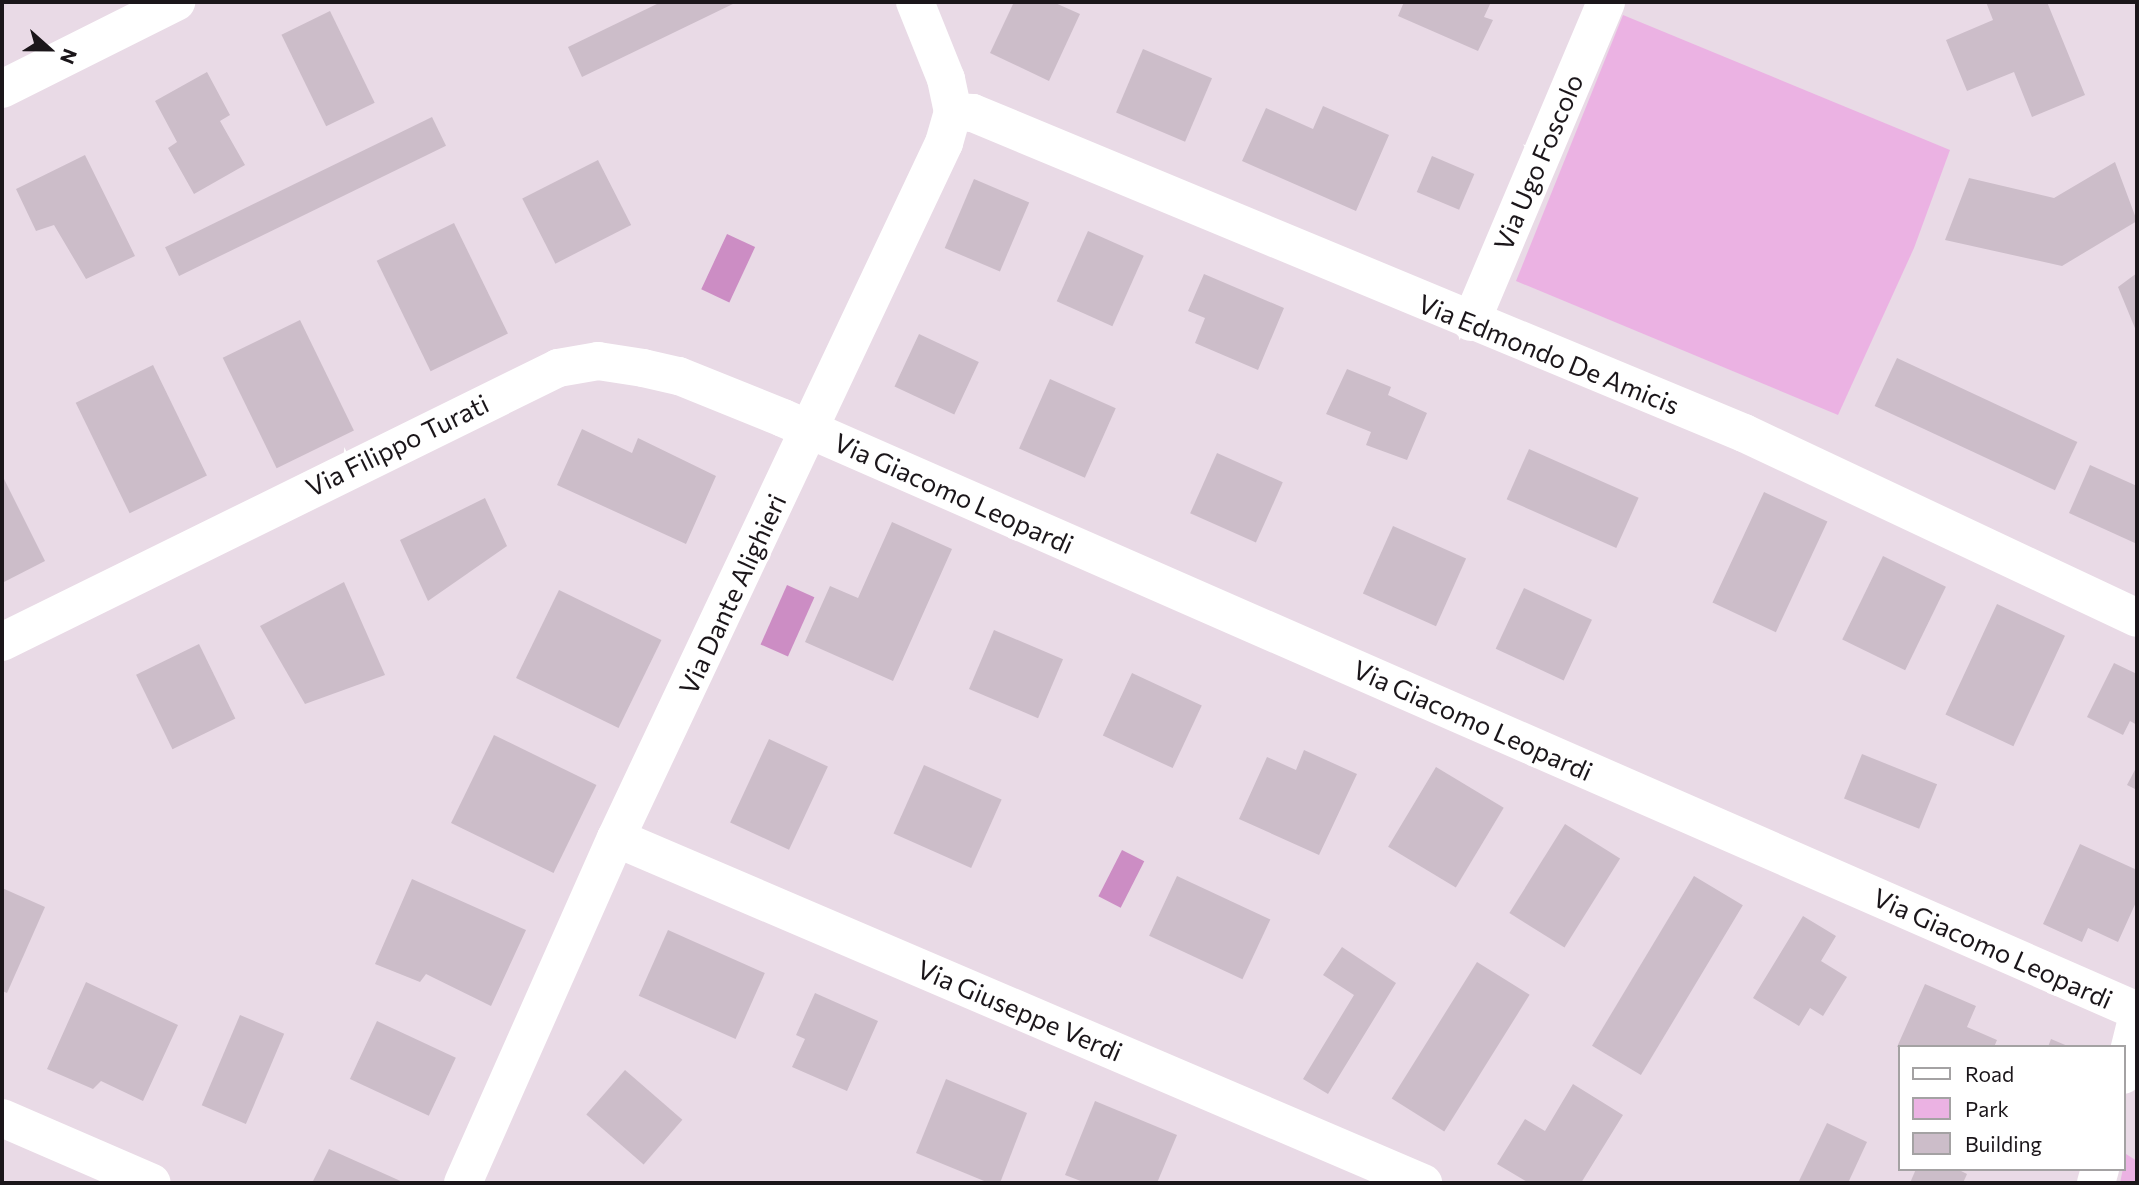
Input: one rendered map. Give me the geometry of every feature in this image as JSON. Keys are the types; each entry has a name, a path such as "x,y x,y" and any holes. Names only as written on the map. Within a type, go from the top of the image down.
{"street":[{"path":"2,89 177,2"},
{"name":"Via Dante Alighieri","path":"463,1183 616,838 944,143 953,113 946,79 915,2"},
{"name":"Via Ugo Foscolo","path":"1471,322 1606,2"},
{"name":"Via Edmondo De Amicis","path":"953,113 973,113 1471,322 1744,433 2137,618"},
{"name":"Via Filippo Turati","path":"2,642 558,368 598,361 679,376 809,430"},
{"name":"Via Giacomo Leopardi","path":"809,430 2137,1011"},
{"name":"Via Giuseppe Verdi","path":"616,838 1423,1183"},
{"path":"2125,1067 2137,1019"},
{"path":"2,1118 152,1183"}],"green space":[{"path":"1623,15 1950,150 1914,248 1838,415 1516,281"},
{"path":"2126,1154 2137,1161 2137,1183 2120,1183 2122,1171 2125,1171"}],"shaded area":[{"path":"727,234 755,247 729,302 701,289"},
{"path":"787,585 814,597 788,657 761,644"},
{"path":"1122,850 1144,861 1121,908 1098,896"}],"building":[{"path":"661,2 737,2 582,77 568,47"},
{"path":"1014,2 1053,2 1080,14 1049,81 990,53"},
{"path":"1404,2 1491,2 1484,17 1493,20 1478,51 1398,16"},
{"path":"1986,2 2047,2 2085,95 2032,117 2014,72 1967,91 1946,40 1993,20"},
{"path":"330,11 375,103 326,126 281,35"},
{"path":"1143,49 1212,78 1185,142 1116,113"},
{"path":"207,72 230,115 220,121 245,165 194,194 168,148 177,142 155,101"},
{"path":"1323,106 1389,135 1356,211 1242,161 1266,108 1313,129"},
{"path":"432,117 446,146 179,276 165,247"},
{"path":"85,155 135,256 86,279 54,225 36,231 16,189"},
{"path":"1432,156 1474,174 1459,210 1417,192"},
{"path":"598,160 631,225 555,264 522,199"},
{"path":"2115,162 2137,221 2062,266 1945,240 1969,178 2054,198"},
{"path":"974,179 1029,202 1000,271 945,248"},
{"path":"454,223 508,334 431,371 377,261"},
{"path":"1088,231 1144,256 1112,326 1057,301"},
{"path":"2137,273 2137,333 2118,287"},
{"path":"1204,274 1284,308 1258,370 1195,343 1205,318 1188,311"},
{"path":"300,320 354,431 277,468 223,358"},
{"path":"919,334 979,362 954,414 894,387"},
{"path":"1897,358 2077,442 2055,490 1875,406"},
{"path":"153,365 207,476 130,513 76,403"},
{"path":"1347,369 1391,387 1388,395 1427,413 1407,460 1366,445 1371,432 1326,414"},
{"path":"1050,379 1116,408 1085,478 1019,448"},
{"path":"582,429 632,453 638,438 716,476 686,544 557,485"},
{"path":"1529,449 1639,498 1616,548 1507,499"},
{"path":"1217,453 1283,482 1256,543 1190,513"},
{"path":"2090,465 2137,486 2137,544 2069,513"},
{"path":"2,475 45,561 2,583"},
{"path":"1764,492 1827,522 1776,632 1712,603"},
{"path":"485,498 507,546 428,601 400,540"},
{"path":"892,522 952,549 893,681 805,642 830,586 858,598"},
{"path":"1393,526 1466,559 1436,626 1363,594"},
{"path":"1883,556 1946,587 1905,670 1842,640"},
{"path":"344,582 385,675 305,704 260,626"},
{"path":"1524,588 1592,620 1564,680 1496,649"},
{"path":"559,590 661,640 619,728 516,678"},
{"path":"1997,604 2065,636 2013,746 1945,715"},
{"path":"994,630 1063,659 1038,718 969,689"},
{"path":"199,644 235,719 172,749 136,675"},
{"path":"2114,663 2137,674 2137,725 2130,721 2123,735 2087,717"},
{"path":"1132,673 1202,706 1173,768 1103,736"},
{"path":"494,735 596,785 554,873 451,823"},
{"path":"769,739 828,766 789,850 730,822"},
{"path":"1304,750 1357,774 1319,855 1239,819 1267,757 1296,770"},
{"path":"1862,754 1937,784 1919,829 1844,799"},
{"path":"924,765 1002,800 971,868 893,834"},
{"path":"2137,766 2137,790 2127,785"},
{"path":"1436,767 1504,808 1456,887 1388,847"},
{"path":"1565,824 1620,858 1564,947 1509,913"},
{"path":"2080,844 2137,870 2137,900 2118,942 2088,928 2082,942 2043,924"},
{"path":"1177,876 1270,920 1242,979 1149,936"},
{"path":"1694,876 1743,905 1641,1075 1592,1046"},
{"path":"412,879 526,930 491,1006 426,974 420,982 375,964"},
{"path":"2,888 45,907 7,993 2,991"},
{"path":"1803,916 1836,936 1821,961 1847,977 1823,1016 1810,1008 1799,1026 1753,998"},
{"path":"668,930 765,973 736,1039 639,996"},
{"path":"1342,947 1396,983 1328,1094 1303,1079 1354,995 1323,975"},
{"path":"1477,962 1530,995 1444,1131 1392,1099"},
{"path":"86,982 178,1025 143,1101 101,1081 93,1089 47,1069"},
{"path":"1925,984 1976,1006 1967,1027 1997,1040 1995,1045 1897,1047"},
{"path":"815,993 878,1021 847,1091 792,1067 805,1039 796,1035"},
{"path":"240,1015 284,1034 246,1124 202,1105"},
{"path":"377,1021 456,1058 429,1116 350,1079"},
{"path":"2051,1039 2065,1045 2049,1045"},
{"path":"625,1070 682,1120 644,1164 586,1115"},
{"path":"946,1079 1027,1113 1000,1183 989,1183 916,1153"},
{"path":"1573,1084 1623,1115 1581,1183 1529,1183 1497,1164 1525,1119 1545,1131"},
{"path":"1095,1101 1177,1135 1157,1183 1086,1183 1065,1175"},
{"path":"1827,1123 1867,1142 1848,1183 1798,1183"},
{"path":"329,1149 405,1183 312,1183"},
{"path":"1915,1171 1961,1171 1967,1174 1963,1183 1910,1183"}]}
